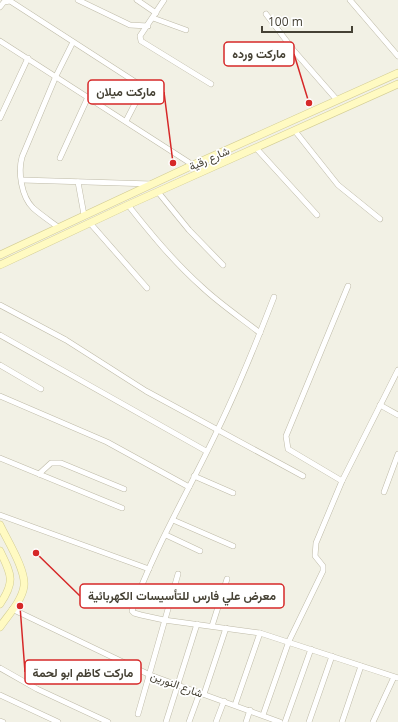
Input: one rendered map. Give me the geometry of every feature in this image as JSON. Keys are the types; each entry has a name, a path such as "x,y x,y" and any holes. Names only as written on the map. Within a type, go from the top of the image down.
{"street":[{"path":"137,0 155,15 186,30"},
{"path":"164,0 140,36 141,41 212,84"},
{"path":"350,0 398,56"},
{"path":"0,7 6,1 10,1 140,86 140,94 126,121"},
{"path":"82,1 130,25 148,26"},
{"path":"266,14 294,52 337,100"},
{"path":"0,41 193,165"},
{"path":"63,236 58,234 58,227 33,207 25,194 22,180 22,157 56,76 73,42"},
{"path":"0,118 28,58"},
{"name":"شارع رقية","path":"0,255 193,165 398,73"},
{"name":"شارع رقية","path":"0,266 128,205 398,84"},
{"path":"60,158 88,97"},
{"path":"294,131 338,185 380,219"},
{"path":"256,148 317,215"},
{"path":"22,180 153,184"},
{"path":"78,182 84,215"},
{"path":"158,192 189,230 223,265"},
{"path":"128,205 156,241 178,265 203,288 260,333"},
{"path":"90,223 147,288"},
{"path":"35,238 41,241 39,247"},
{"path":"342,481 288,449 286,436 348,286"},
{"path":"274,297 246,368 218,430 149,569 132,611 141,616 164,620 260,633 289,641 396,678 373,722"},
{"path":"0,305 66,340 146,391 303,476"},
{"path":"0,335 206,452"},
{"path":"0,365 41,389"},
{"path":"263,715 289,641 323,571 323,566 315,556 314,550 342,481 398,370"},
{"path":"0,396 107,442 189,487"},
{"path":"380,405 397,413"},
{"path":"384,492 398,454"},
{"path":"0,458 122,508"},
{"path":"39,474 51,463 61,463 124,489"},
{"path":"194,476 233,493"},
{"path":"0,514 149,569"},
{"path":"173,520 233,546"},
{"path":"0,525 22,572 24,581 21,596 0,627"},
{"path":"166,535 200,551"},
{"path":"0,551 11,580 9,590 0,604"},
{"path":"138,714 178,574"},
{"path":"212,626 227,579"},
{"name":"شارع النورين","path":"12,609 150,675 280,722"},
{"path":"166,722 197,624"},
{"path":"189,722 202,693 226,628"},
{"path":"235,705 260,633"},
{"path":"285,722 311,649"},
{"path":"310,722 332,656"},
{"path":"342,722 361,666"},
{"path":"0,668 37,689 108,722"},
{"path":"0,695 58,722"},
{"path":"216,722 224,701"},
{"path":"246,722 250,710"}],"place":[{"name":"ماركت ورده","path":"309,103"},
{"name":"ماركت ميلان","path":"173,163"},
{"name":"معرض علي فارس للتأسيسات الكهربائية","path":"36,553"},
{"name":"ماركت كاظم ابو لحمة","path":"20,606"}]}
